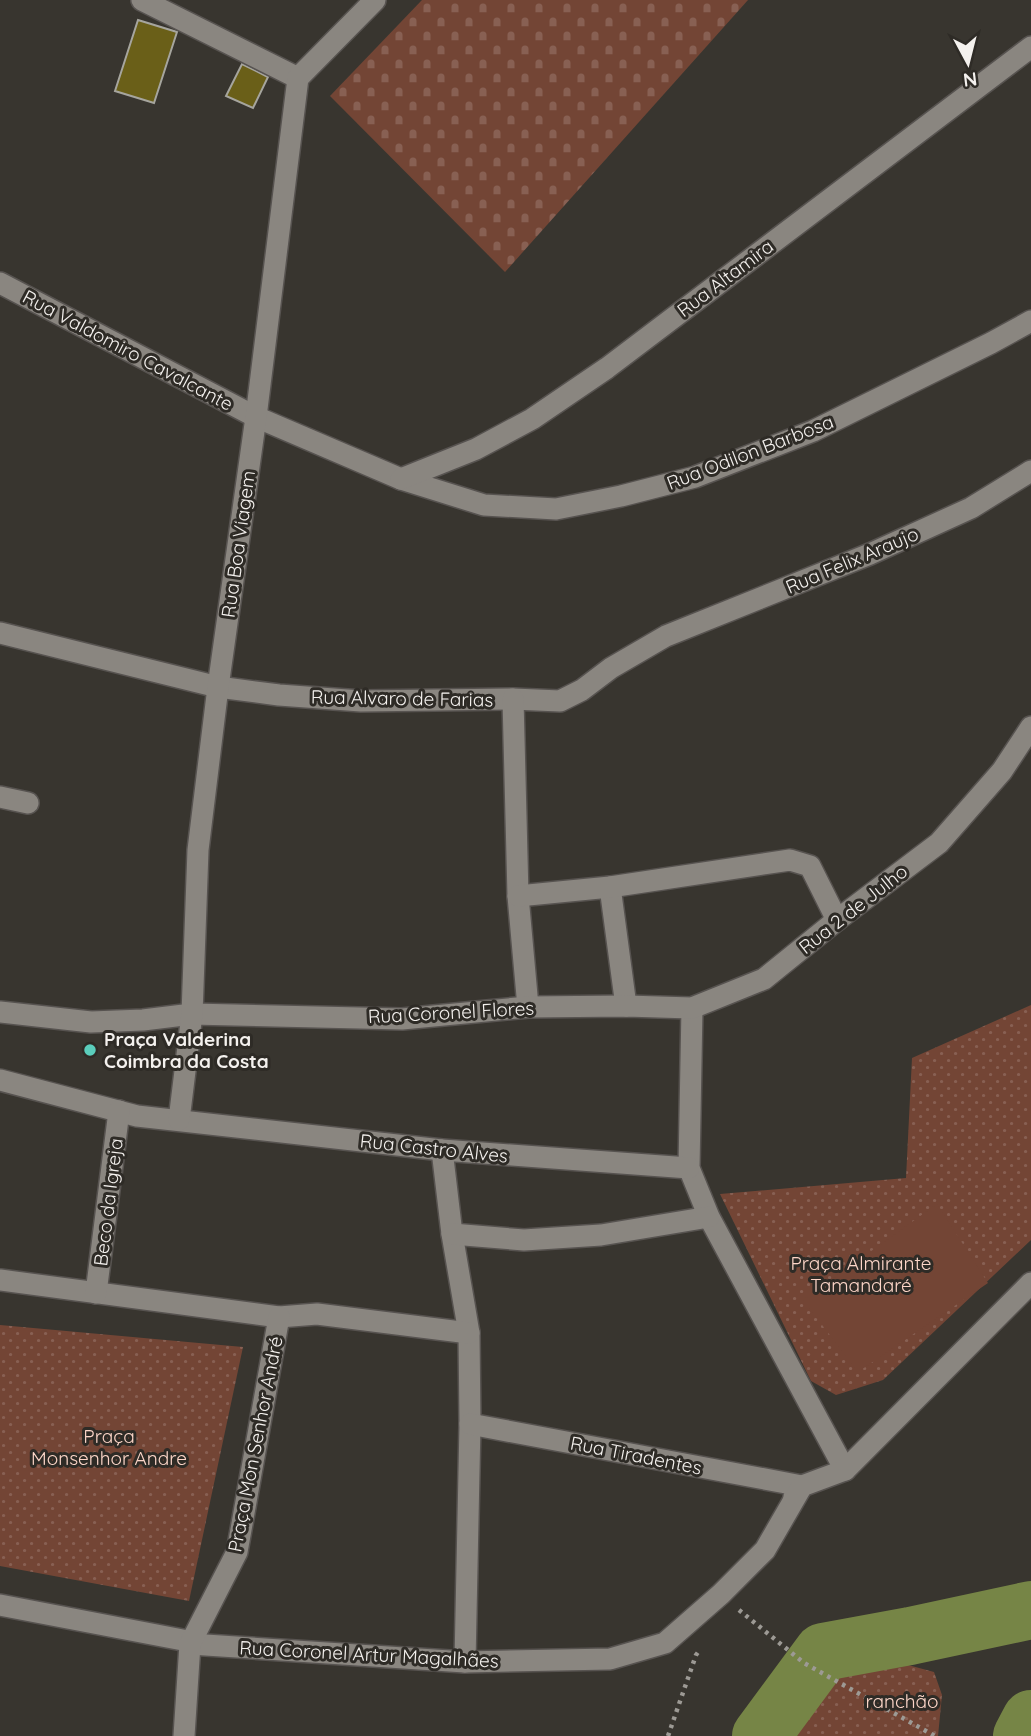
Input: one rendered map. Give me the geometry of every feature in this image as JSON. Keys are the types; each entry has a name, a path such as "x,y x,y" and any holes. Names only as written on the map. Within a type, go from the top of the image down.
{"street":[{"path":"142,0 298,78 375,0"},
{"name":"Rua Altamira","path":"401,479 476,449 532,419 607,368 1031,47"},
{"name":"Rua Boa Viagem","path":"179,1120 192,1014 198,850 298,78"},
{"name":"Rua Valdomiro Cavalcante","path":"0,283 256,417"},
{"name":"Rua Odilon Barbosa","path":"256,417 401,479 484,505 556,509 695,477 813,431 1031,321"},
{"name":"Rua Felix Araujo","path":"666,636 870,554 971,508 1031,471"},
{"name":"Rua Alvaro de Farias","path":"0,633 218,687 362,701 560,701 582,690 611,668 666,636"},
{"path":"513,699 518,896 528,1007"},
{"name":"Rua 2 de Julho","path":"626,1006 692,1008 764,979 939,843 1002,771 1031,727"},
{"path":"0,797 28,803"},
{"path":"518,896 610,887 790,860 810,866 837,920"},
{"path":"610,887 626,1006"},
{"name":"Rua Coronel Flores","path":"0,1012 91,1022 143,1020 192,1014 401,1019 528,1007 626,1006"},
{"path":"692,1008 689,1168 709,1217 845,1470"},
{"name":"Rua Castro Alves","path":"0,1080 137,1116 442,1150 689,1168"},
{"name":"Beco da Igreja","path":"96,1293 119,1111"},
{"path":"442,1150 452,1234 469,1333 470,1424 465,1662"},
{"path":"452,1234 524,1240 601,1235 709,1217"},
{"name":"Praça Mon Senhor André","path":"0,1280 279,1317 317,1314 469,1333"},
{"path":"721,1594 765,1550 802,1486 845,1470 1031,1283"},
{"name":"Praça Mon Senhor André","path":"190,1644 237,1552 279,1317"},
{"name":"Rua Tiradentes","path":"470,1424 802,1486"},
{"name":"Rua Coronel Artur Magalhães","path":"0,1605 190,1644 465,1662 610,1659 665,1643 721,1594"},
{"path":"184,1736 190,1644"}],"path":[{"path":"721,1594 804,1663 935,1736"},
{"path":"668,1736 696,1655 703,1645"}],"green space":[{"path":"422,0 748,0 505,272 330,96"},
{"name":"Praça Almirante Tamandaré","path":"1031,1005 1031,1240 883,1380 836,1395 811,1381 720,1194 906,1178 912,1058"},
{"path":"937,1204 988,1283 858,1372 803,1300"},
{"name":"Praça Monsenhor Andre","path":"0,1325 243,1347 189,1601 0,1566"},
{"name":"ranchão","path":"908,1665 934,1672 942,1695 938,1736 776,1736 833,1667 842,1674"}],"building":[{"path":"138,20 177,32 154,103 115,91"},
{"path":"242,64 268,77 253,108 226,96"}],"waterway":[{"path":"761,1736 823,1652 1031,1610"},
{"path":"1022,1736 1031,1719"}],"place":[{"name":"Praça Valderina Coimbra da Costa","path":"90,1050"}]}
